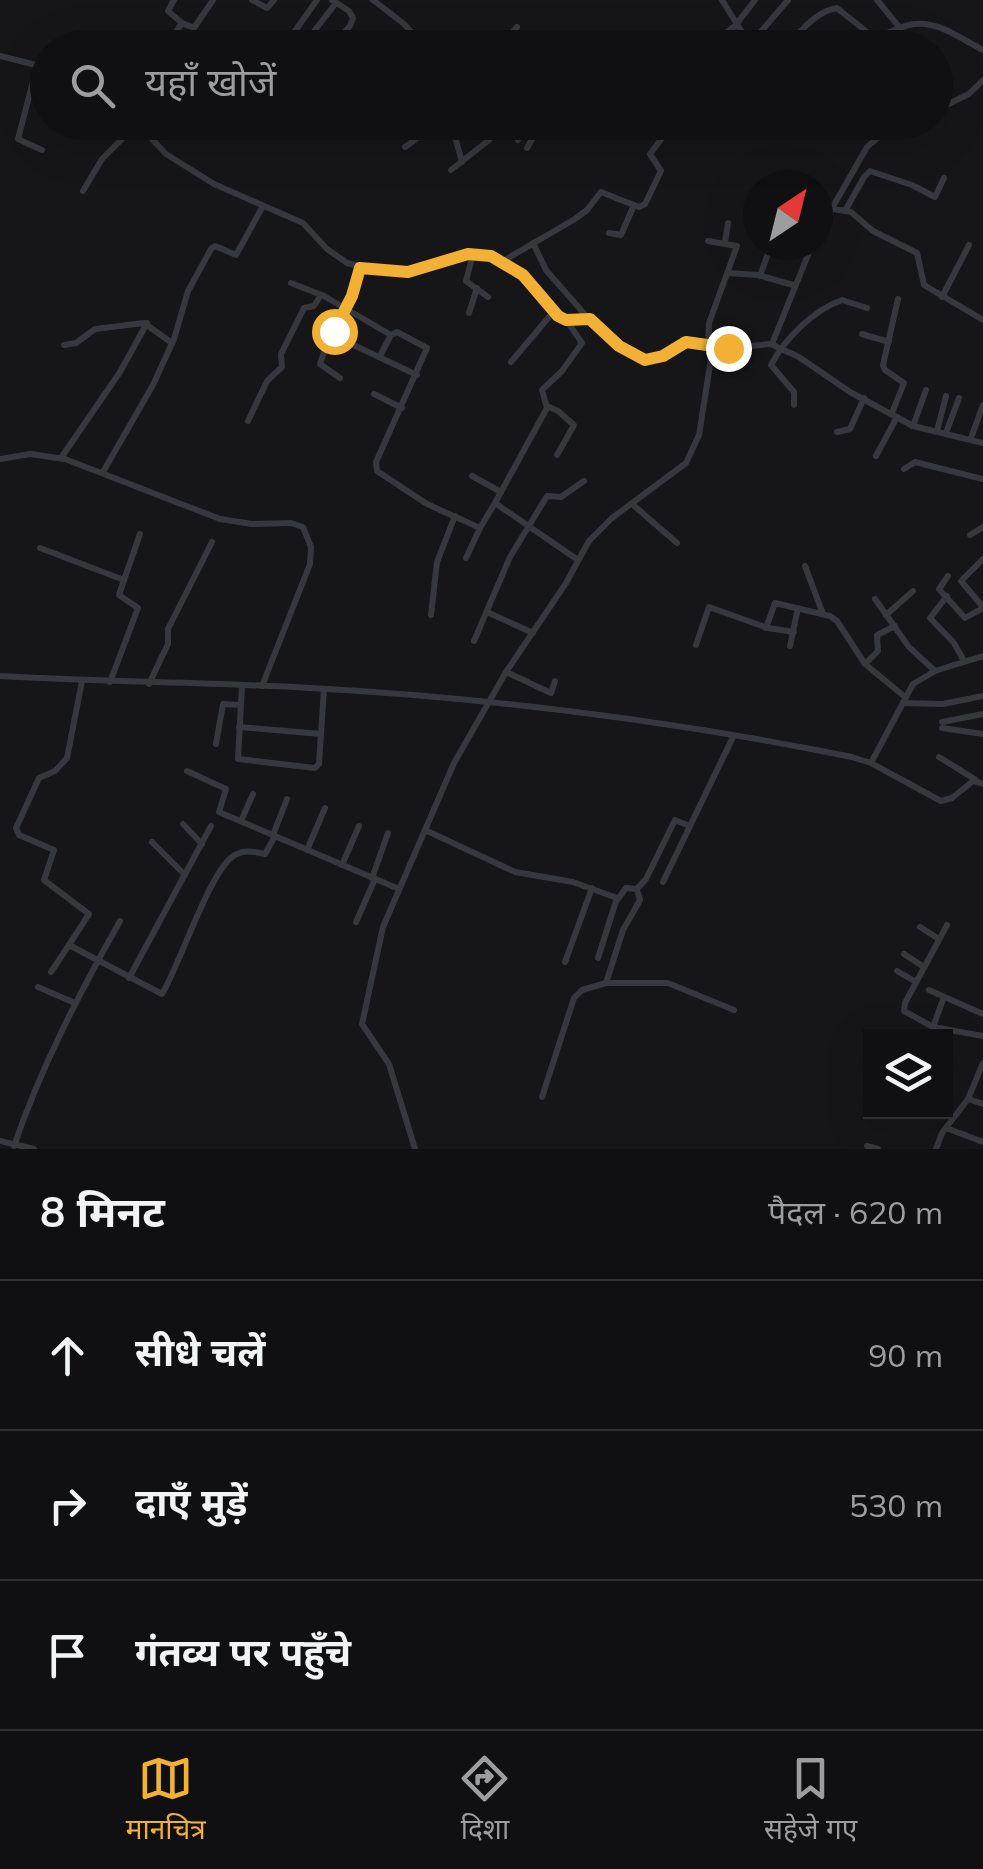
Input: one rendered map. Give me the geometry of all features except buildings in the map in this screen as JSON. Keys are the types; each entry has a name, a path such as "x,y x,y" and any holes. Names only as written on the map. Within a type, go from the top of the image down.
{"street":[{"path":"174,0 168,11 192,29 213,0"},
{"path":"252,0 267,8 274,0"},
{"path":"296,30 317,0"},
{"path":"373,0 410,30"},
{"path":"723,0 740,30"},
{"path":"730,30 755,0"},
{"path":"769,30 788,0"},
{"path":"876,0 900,28"},
{"path":"314,30 334,1 352,18 346,30"},
{"path":"801,30 829,9 842,10 865,30"},
{"path":"178,30 182,23"},
{"path":"893,30 913,24 932,24 944,30"},
{"path":"953,35 983,50"},
{"path":"0,56 30,64"},
{"path":"953,102 969,94 983,80"},
{"path":"30,93 18,138 42,150"},
{"path":"83,191 102,159 120,140"},
{"path":"153,140 166,154 197,174 303,223 336,257 360,268 408,272 473,254 503,261 523,275 554,311 577,318 645,360 663,356 686,342 728,348 764,342 914,426 983,443"},
{"path":"405,147 416,140"},
{"path":"456,140 462,162"},
{"path":"450,170 488,140"},
{"path":"528,148 532,140"},
{"path":"503,261 588,210 601,192 634,205 645,204 662,168 650,154 660,140"},
{"path":"833,206 874,140"},
{"path":"845,211 870,172 935,196 944,178"},
{"path":"608,232 621,235 634,205"},
{"path":"103,472 148,394 173,341 188,291 211,249 216,246 238,254 263,206"},
{"path":"833,208 845,211 873,231 917,252 924,285 983,320"},
{"path":"725,242 728,223"},
{"path":"415,1149 390,1064 361,1020 383,927 454,763 506,672 578,560 600,528 686,463 699,435 710,346 709,323 737,246 708,241"},
{"path":"466,558 547,406 542,390 582,343 577,318 533,243"},
{"path":"942,297 969,244"},
{"path":"473,254 466,281 488,297"},
{"path":"760,276 766,260"},
{"path":"772,344 805,260"},
{"path":"340,378 320,364 360,268"},
{"path":"728,273 794,285"},
{"path":"291,283 426,348 376,470 427,504 480,528"},
{"path":"469,314 477,288"},
{"path":"248,420 267,381 282,367 281,354 304,308 314,306 321,295"},
{"path":"876,456 895,415 904,383 884,368 898,299"},
{"path":"794,406 794,392 771,365 782,349 814,316 838,300 867,308"},
{"path":"512,362 554,311"},
{"path":"64,346 95,329 147,323 173,341"},
{"path":"61,458 126,363 147,323"},
{"path":"380,356 391,334"},
{"path":"862,334 889,342"},
{"path":"348,342 417,375"},
{"path":"914,426 926,390"},
{"path":"374,394 402,408"},
{"path":"942,432 946,396"},
{"path":"837,432 850,429 864,398"},
{"path":"942,432 959,398"},
{"path":"971,438 983,405"},
{"path":"547,406 574,426 557,455"},
{"path":"0,459 30,454 61,458 220,519 303,527 311,547 310,564 262,686"},
{"path":"904,469 914,462 983,479"},
{"path":"472,476 500,492"},
{"path":"474,641 510,556 549,494 559,498 584,481"},
{"path":"495,502 578,560"},
{"path":"632,504 677,543"},
{"path":"431,616 437,562 455,516"},
{"path":"970,535 983,527"},
{"path":"110,682 138,608 118,595 140,534"},
{"path":"149,684 168,644 168,629 212,542"},
{"path":"40,548 124,580"},
{"path":"948,576 939,587 967,618 983,607 961,580 981,565"},
{"path":"805,566 823,614"},
{"path":"886,614 913,591"},
{"path":"947,596 930,618 954,643 964,661"},
{"path":"875,599 910,647 935,671"},
{"path":"766,628 775,603 823,614 837,621 865,664 904,700 931,705 983,696"},
{"path":"696,645 710,608 766,628 794,632"},
{"path":"790,646 798,608"},
{"path":"486,612 533,634"},
{"path":"865,664 878,651 877,636 895,626"},
{"path":"871,763 918,680 983,656"},
{"path":"506,672 551,693 555,681"},
{"path":"0,676 324,689 488,703 645,722 871,763 940,801 946,801 969,783 980,782"},
{"path":"50,972 89,914 44,880 54,850 19,834 16,828 39,778 55,771 67,758 82,680"},
{"path":"242,686 239,760 315,768 319,764 324,689"},
{"path":"216,744 222,706 240,706"},
{"path":"983,714 942,725 983,734"},
{"path":"239,727 321,734"},
{"path":"663,882 733,737"},
{"path":"939,757 980,782"},
{"path":"187,772 226,788 218,810 399,889"},
{"path":"241,821 253,794"},
{"path":"69,945 157,994 164,992 198,914 228,859 247,851 265,854 287,799"},
{"path":"307,850 326,808"},
{"path":"637,890 675,820 690,826"},
{"path":"183,824 202,844"},
{"path":"129,978 212,826"},
{"path":"342,865 359,826"},
{"path":"426,830 515,872 592,888 618,899"},
{"path":"356,922 388,833"},
{"path":"152,842 185,875"},
{"path":"565,962 592,888"},
{"path":"598,958 618,899 626,888 637,890"},
{"path":"606,983 623,930 640,900 637,890"},
{"path":"14,1146 36,1085 120,921"},
{"path":"946,925 905,1003 904,1012 934,1028 983,1036"},
{"path":"920,928 939,939"},
{"path":"904,954 924,967"},
{"path":"896,971 916,982"},
{"path":"542,1097 574,998 582,990 606,983 668,984 734,1010"},
{"path":"38,987 75,1003"},
{"path":"930,990 983,1014"},
{"path":"934,1028 944,997"},
{"path":"936,1149 946,1128 968,1100 983,1063"},
{"path":"968,1100 983,1104"},
{"path":"946,1128 983,1142"},
{"path":"0,1141 34,1149"},
{"path":"867,1146 878,1149"}],"route":[{"path":"334,331 352,296 360,268 408,272 476,254 491,256 515,268 558,316 566,320 590,319 619,346 639,358 663,356 686,342 728,348"}]}
